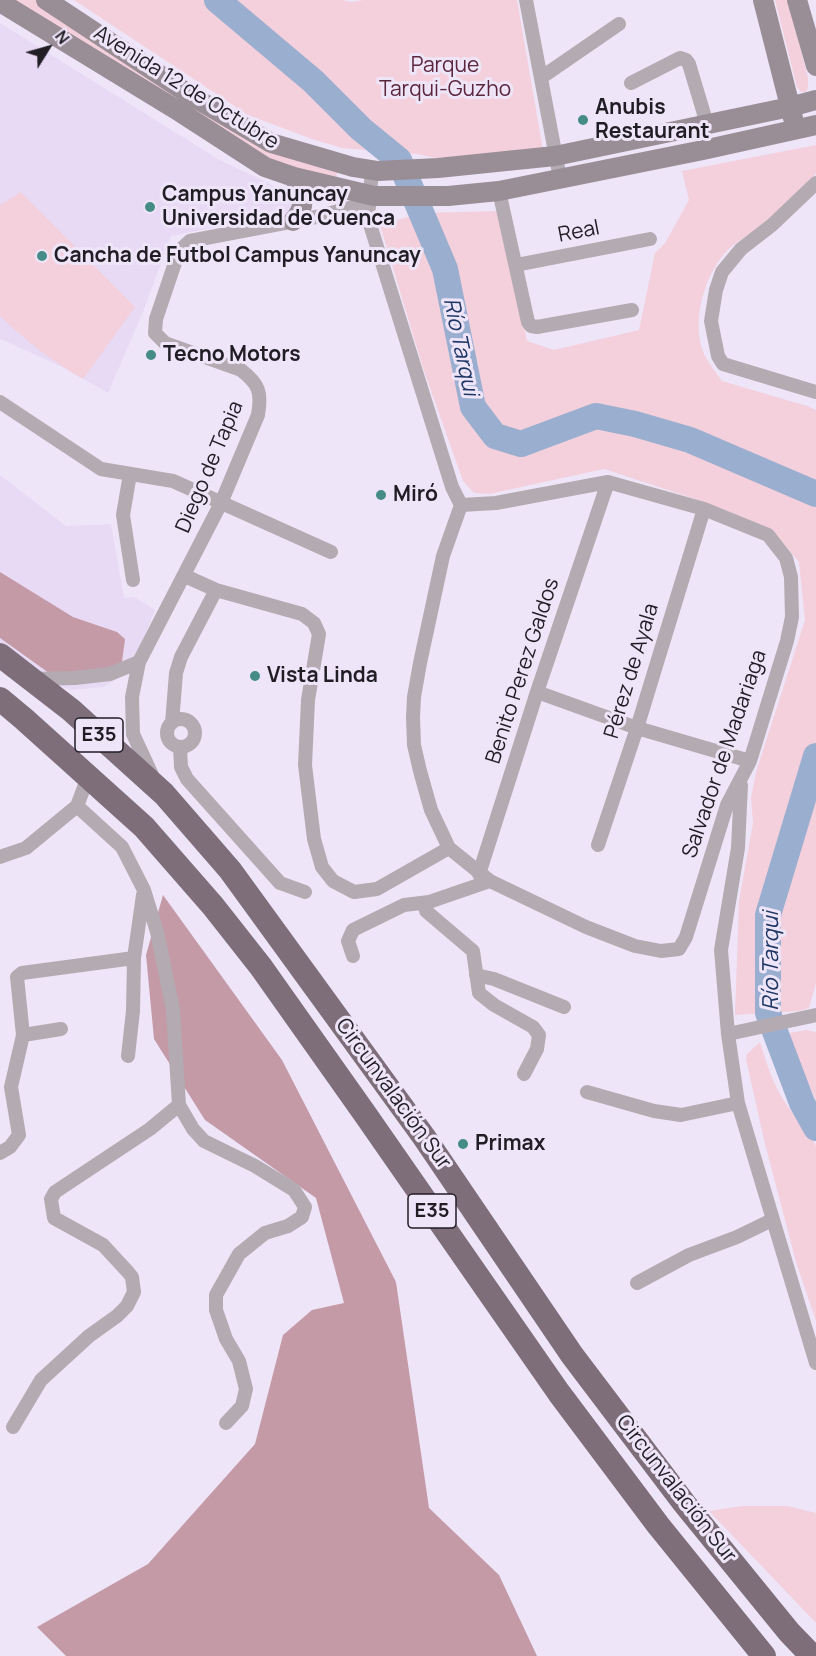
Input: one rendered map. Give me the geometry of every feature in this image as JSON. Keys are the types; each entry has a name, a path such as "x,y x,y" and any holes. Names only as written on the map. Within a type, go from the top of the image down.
{"highway":[{"name":"Circunvalación Sur","path":"0,655 71,710 164,794 230,870 424,1137 579,1364 684,1503 789,1632 812,1656"},
{"name":"Circunvalación Sur","path":"0,699 144,827 213,906 261,967 559,1393 658,1525 764,1656"}],"main road":[{"name":"Avenida 12 de Octubre","path":"46,0 190,95 271,143 352,167 375,170 438,168 555,156 816,100"},
{"path":"764,0 796,129"},
{"path":"797,0 816,66"},
{"name":"Avenida 12 de Octubre","path":"0,2 265,167 371,198 448,196 499,191 816,125"},
{"path":"293,221 301,212 304,202 294,177"}],"street":[{"path":"526,0 560,178"},
{"path":"542,77 619,24"},
{"path":"631,83 680,58 686,60 707,124"},
{"path":"353,956 348,941 353,930 404,905 429,902 485,877 449,848 431,810 414,745 414,697 420,663 443,555 461,505 452,487 368,218 375,170"},
{"path":"816,183 772,225 741,249 726,266 716,290 711,321 718,356 723,364 816,392"},
{"path":"499,191 528,322 531,326 632,310"},
{"name":"Diego de Tapia","path":"164,794 147,768 133,734 132,697 139,662 221,503 258,415 261,399 258,388 241,370 165,343 155,333 156,319 174,249 190,241 293,221 371,198"},
{"name":"Real","path":"516,265 650,239"},
{"path":"0,402 100,469 173,481 331,552"},
{"path":"130,474 123,514 133,580"},
{"name":"Salvador de Madariaga","path":"461,505 496,503 608,482 704,509 768,535 781,550 789,567 792,616 750,761 727,805 686,937 679,949 662,951 635,946 586,927 485,877"},
{"name":"Benito Perez Galdos","path":"485,877 537,692 608,482"},
{"name":"Pérez de Ayala","path":"598,845 637,728 704,509"},
{"path":"185,576 216,590 302,614 314,623 318,634 308,700 305,765 314,838 322,867 333,881 354,892 376,889 449,848"},
{"path":"172,723 176,673 181,657 216,590"},
{"path":"31,679 110,674 139,662"},
{"path":"537,692 637,728 750,761"},
{"path":"176,720 187,720 194,728 195,734 190,743 180,747 170,742 168,727 172,723 176,720"},
{"path":"180,747 181,767 188,779 280,883 305,892"},
{"path":"0,857 26,848 77,806 88,777"},
{"path":"742,777 738,848 721,950 733,1033 738,1103 816,1363"},
{"path":"77,806 122,847 144,890 157,932 173,1009 179,1105 193,1129 204,1141 255,1166 294,1190 306,1207 302,1217 288,1226 265,1233 239,1254 216,1294 216,1310 226,1339 239,1361 246,1389 242,1406 226,1423"},
{"path":"128,1056 133,1011 134,958 144,890"},
{"path":"429,902 426,911 473,951 479,993 494,1005 533,1027 540,1035 537,1049 524,1074"},
{"path":"0,1153 10,1147 19,1135 11,1087 23,1035 17,977 22,973 134,958"},
{"path":"476,975 494,979 564,1007"},
{"path":"733,1033 816,1015"},
{"path":"23,1035 61,1029"},
{"path":"587,1092 654,1111 681,1115 738,1103"},
{"path":"13,1427 41,1380 89,1336 117,1316 127,1306 134,1292 132,1277 124,1265 103,1245 54,1218 51,1199 56,1192 150,1129 179,1105"},
{"path":"637,1283 689,1255 737,1237 772,1220"}],"shaded area":[{"name":"Campus Yanuncay Universidad de Cuenca","path":"0,23 218,159 299,198 289,213 171,236 143,312 108,393 64,368 0,340"},
{"path":"0,475 66,526 111,524 124,598 134,597 155,610 130,667 120,677 103,687 71,690 55,685 0,645"},
{"path":"0,572 73,617 117,632 125,639 122,662 102,679 56,678 0,638"},
{"path":"163,895 282,1060 396,1282 429,1508 499,1575 537,1656 66,1656 37,1627 148,1564 255,1444 283,1335 312,1310 344,1303 316,1198 205,1120 154,1039 146,955"}],"green space":[{"path":"8,0 36,0 208,106 337,172 336,180 265,159"},
{"name":"Parque Tarqui-Guzho","path":"74,0 342,0 351,2 364,0 517,0 543,150 435,158 417,154 342,148 312,139 248,115"},
{"path":"775,0 788,0 808,78 806,92 801,92 797,87"},
{"path":"816,145 816,173 814,176 779,214 728,249 710,276 699,316 700,342 704,354 722,381 816,410 816,983 809,1008 799,1011 735,1015 739,901 753,823 751,798 756,772 805,620 799,562 771,529 707,503 604,469 489,494 474,493 463,481 423,368 380,225 421,213 500,211 527,341 554,350 639,330 655,253 665,243 689,200 682,171"},
{"name":"Cancha de Futbol Campus Yanuncay","path":"21,192 135,307 83,379 40,350 0,316 0,205"},
{"path":"806,1030 816,1032 816,1100 793,1057 790,1033"},
{"path":"760,1042 779,1092 816,1146 816,1321 796,1262 764,1140 746,1059 747,1054"},
{"path":"742,1506 788,1506 816,1513 816,1623 709,1511"}],"waterway":[{"name":"Río Tarqui","path":"217,0 313,81 361,129 399,160 445,269 473,407 495,436 521,444 596,416 635,424 690,440 816,494"},
{"name":"Río Tarqui","path":"816,756 768,915 768,1013 802,1103 816,1128"}],"place":[{"name":"Anubis Restaurant","path":"583,120"},
{"name":"Campus Yanuncay Universidad de Cuenca","path":"150,207"},
{"name":"Cancha de Futbol Campus Yanuncay","path":"42,256"},
{"name":"Tecno Motors","path":"151,355"},
{"name":"Miró","path":"381,495"},
{"name":"Vista Linda","path":"255,676"},
{"name":"Primax","path":"463,1144"}]}
